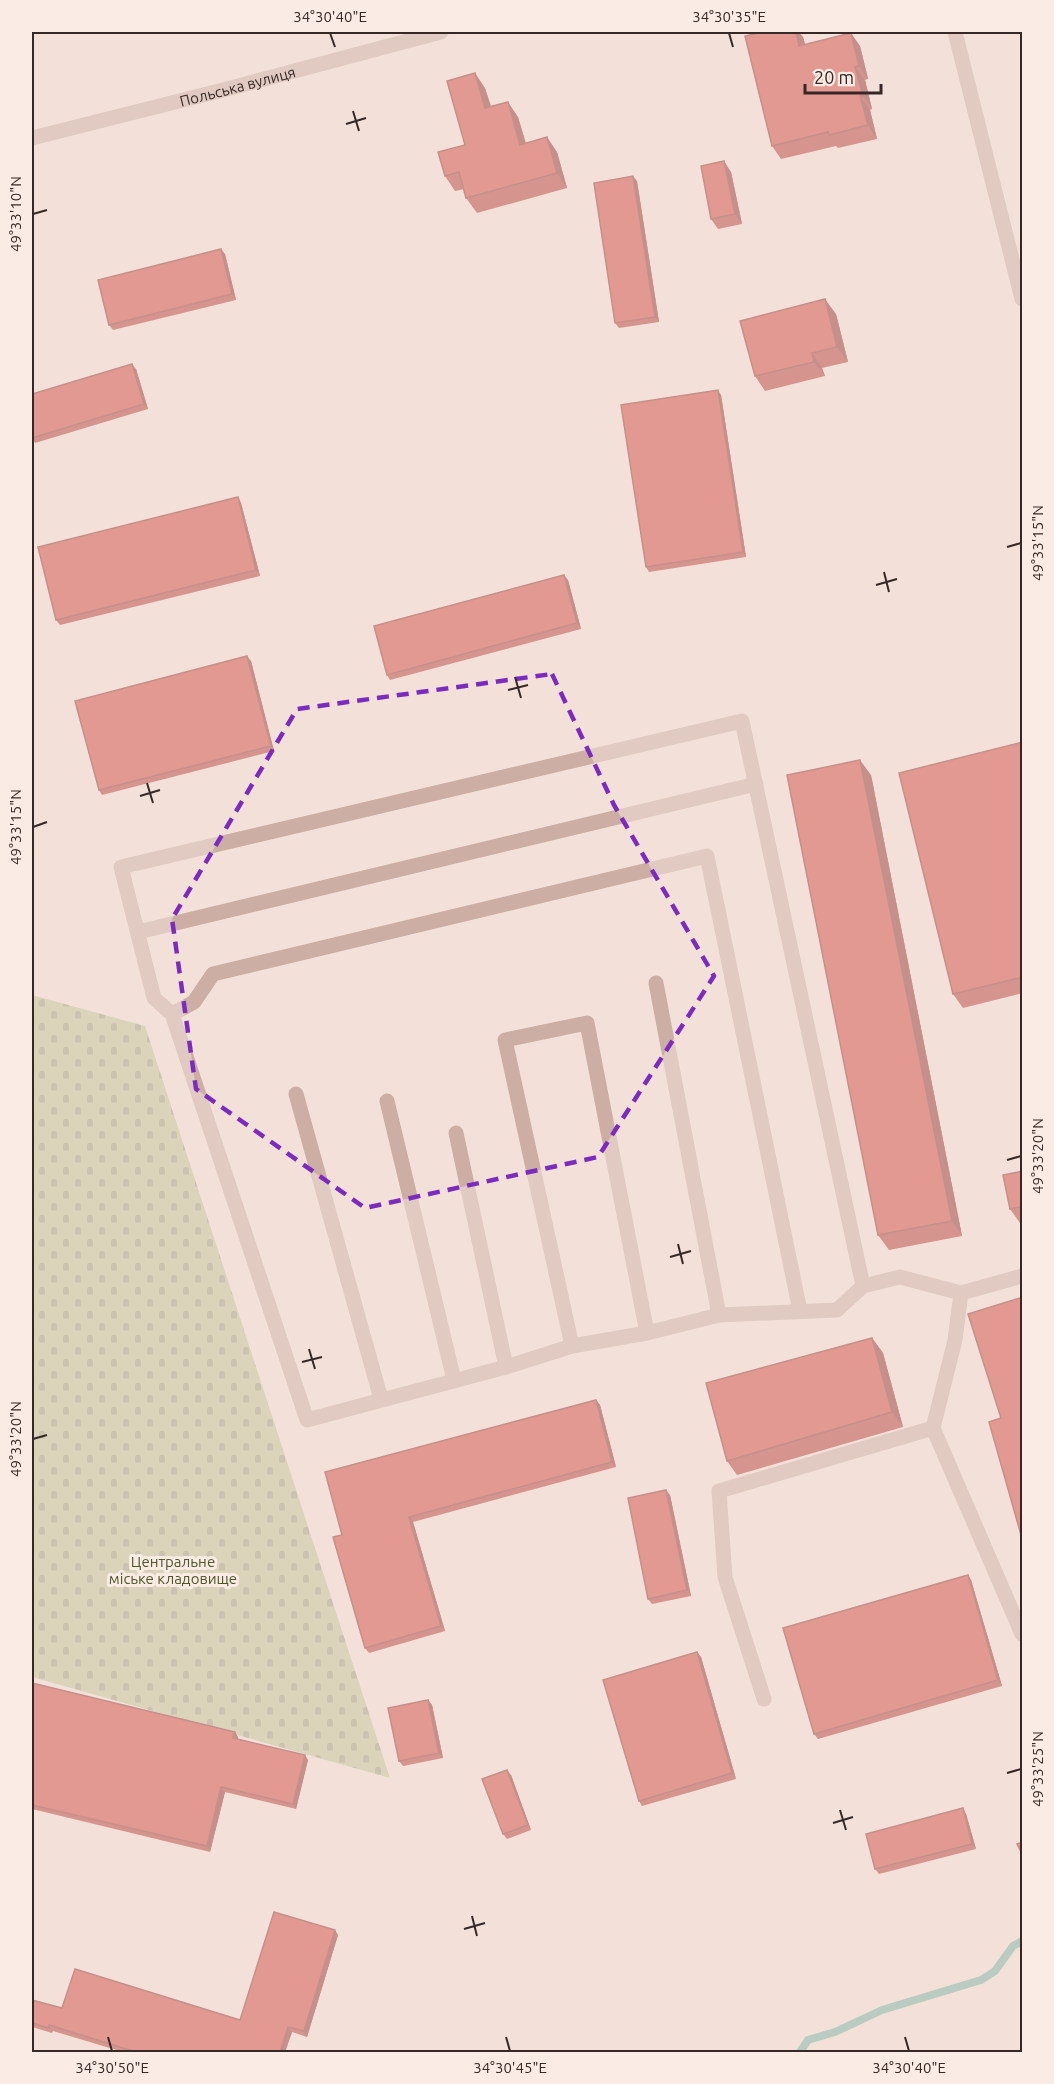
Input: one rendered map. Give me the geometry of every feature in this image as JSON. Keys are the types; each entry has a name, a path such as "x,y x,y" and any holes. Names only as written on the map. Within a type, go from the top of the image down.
{"street":[{"name":"Польська вулиця","path":"32,138 441,32"},
{"path":"955,32 1023,299"},
{"path":"863,1286 742,721 121,867 154,998 172,1014 307,1420 506,1367 572,1346 646,1333 719,1315 837,1310 863,1286 900,1277 961,1293 1023,1276"},
{"path":"138,932 756,784"},
{"path":"172,1014 194,1002 213,974 707,856 800,1311"},
{"path":"656,983 719,1315"},
{"path":"572,1346 505,1040 587,1023 646,1333"},
{"path":"296,1095 381,1399"},
{"path":"387,1101 454,1380"},
{"path":"456,1132 506,1367"},
{"path":"961,1293 955,1340 933,1428 1023,1634"},
{"path":"764,1699 725,1577 719,1491 933,1428"}],"highlighted area":[{"path":"552,674 614,805 714,976 598,1157 365,1208 196,1089 172,919 297,709"}],"green space":[{"name":"Центральне міське кладовище","path":"32,995 145,1026 390,1778 32,1677"}],"building":[{"path":"763,32 796,32 799,46 851,33 859,66 855,67 863,96 860,96 868,125 772,146 745,36"},
{"path":"475,73 485,108 508,102 520,145 547,137 557,173 466,198 459,172 445,176 438,152 465,145 447,81"},
{"path":"724,161 735,214 711,219 701,166"},
{"path":"633,176 655,317 615,323 594,183"},
{"path":"221,249 232,294 109,325 98,280"},
{"path":"825,299 837,347 812,353 814,362 755,376 740,321"},
{"path":"132,364 144,404 32,438 32,394"},
{"path":"718,390 743,552 646,567 621,405"},
{"path":"238,497 256,570 56,620 38,547"},
{"path":"564,575 577,623 387,675 374,626"},
{"path":"247,656 271,746 99,790 75,701"},
{"path":"1023,742 1023,977 953,994 899,773"},
{"path":"860,760 952,1221 878,1235 787,775"},
{"path":"1023,1171 1023,1206 1010,1209 1003,1175"},
{"path":"1023,1297 1023,1542 989,1422 1001,1418 968,1314"},
{"path":"872,1338 892,1412 727,1461 706,1383"},
{"path":"596,1400 612,1462 409,1517 441,1626 365,1648 333,1537 342,1535 325,1472"},
{"path":"666,1490 687,1590 648,1599 628,1498"},
{"path":"968,1575 998,1680 814,1734 783,1628"},
{"path":"697,1652 732,1773 639,1801 603,1680"},
{"path":"32,1683 235,1732 233,1738 305,1755 293,1804 221,1787 207,1846 32,1805"},
{"path":"428,1700 439,1753 399,1761 388,1708"},
{"path":"507,1770 528,1825 503,1834 482,1779"},
{"path":"963,1808 972,1844 875,1869 866,1834"},
{"path":"1023,1842 1023,1856 1017,1844"},
{"path":"274,1912 335,1930 304,2031 288,2027 280,2052 136,2052 49,2025 49,2028 32,2023 32,2000 62,2008 75,1969 240,2020"}],"waterway":[{"path":"800,2052 808,2040 835,2032 882,2010 981,1980 995,1971 1013,1946 1022,1941"}]}
